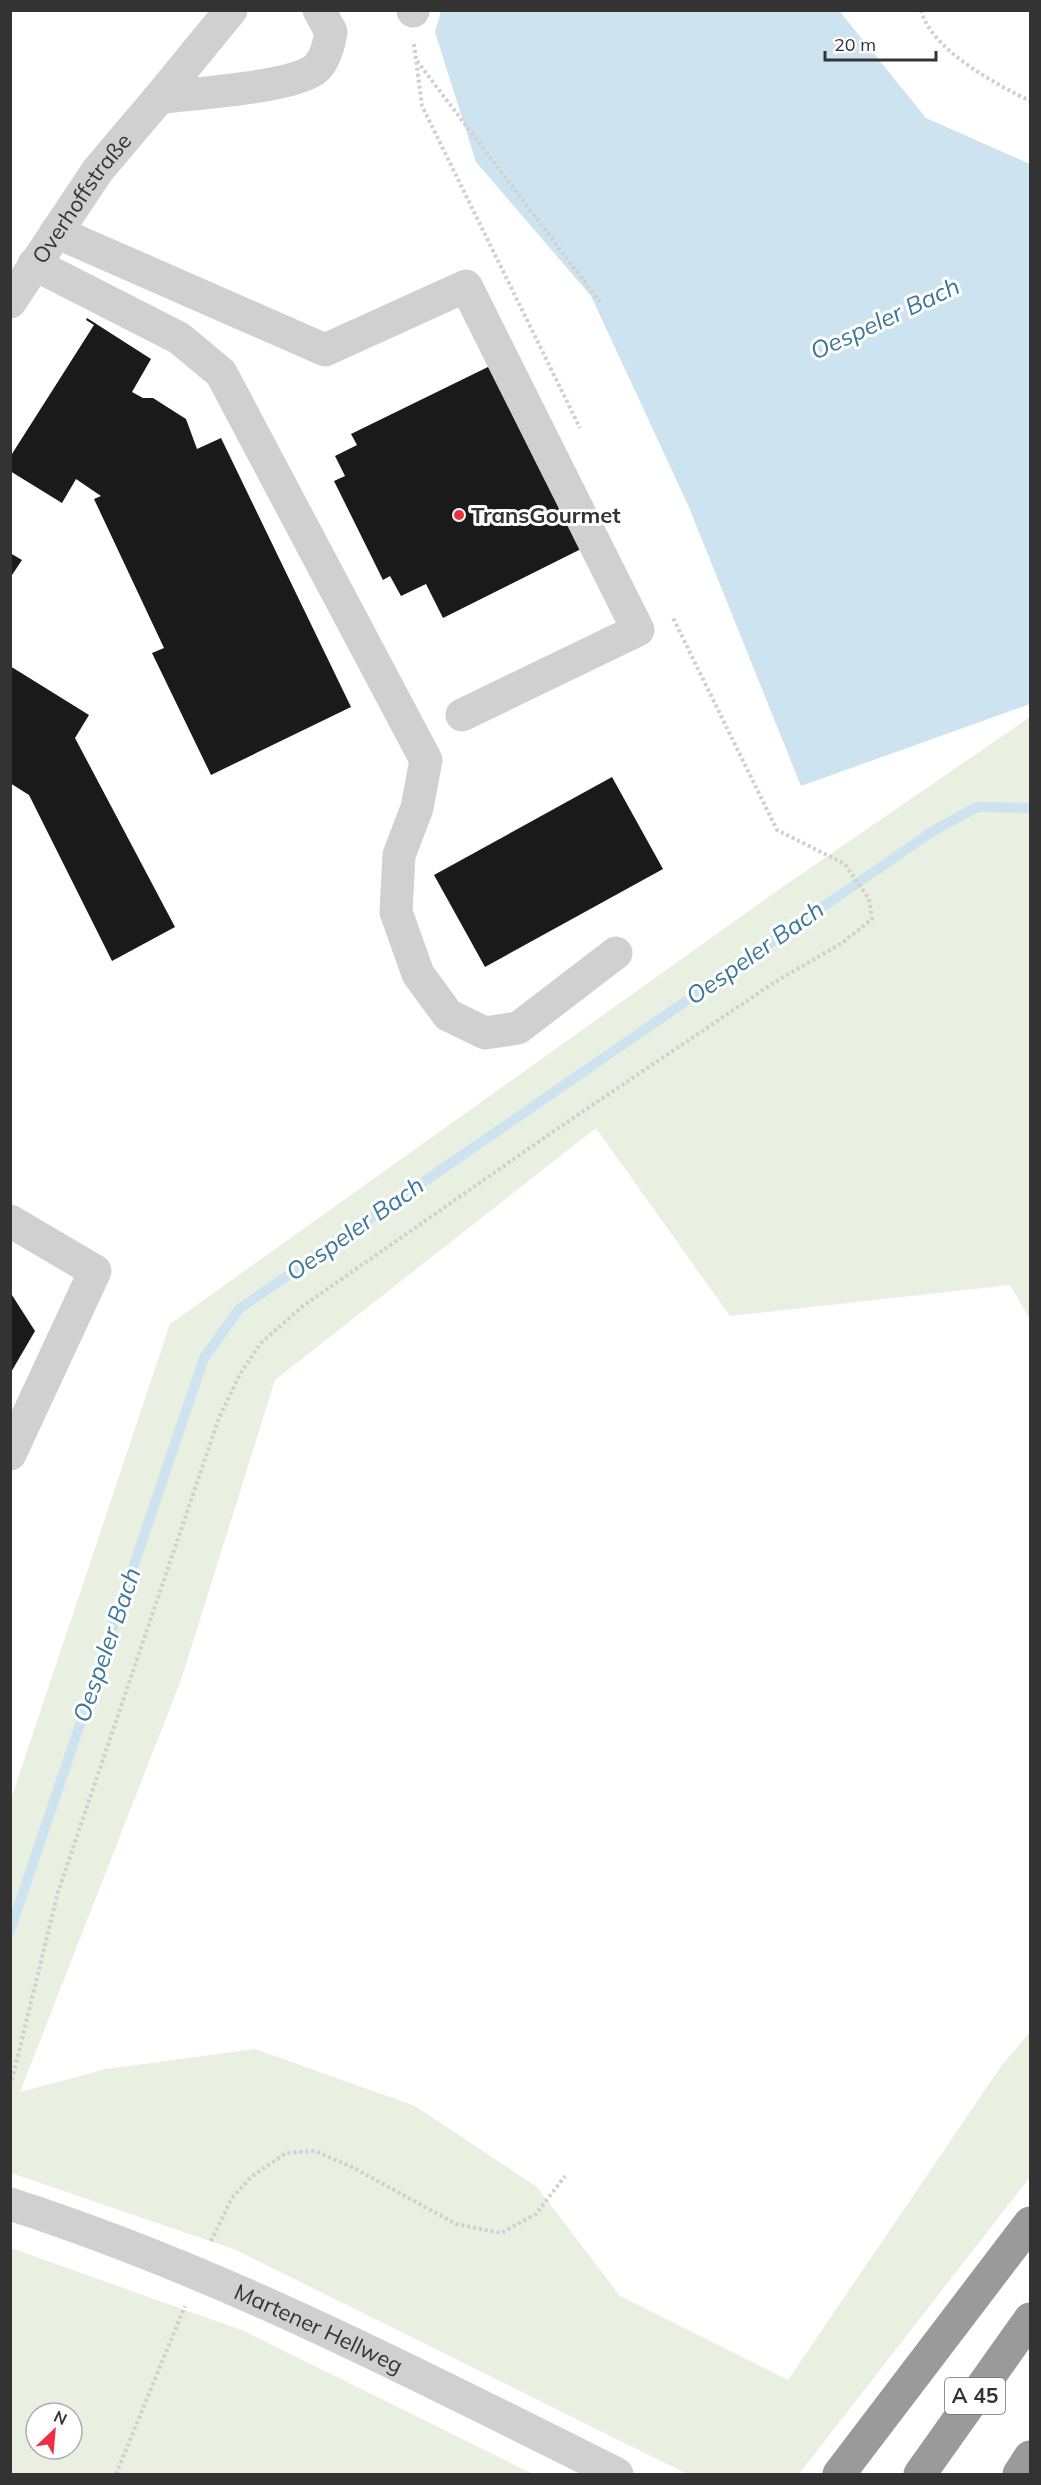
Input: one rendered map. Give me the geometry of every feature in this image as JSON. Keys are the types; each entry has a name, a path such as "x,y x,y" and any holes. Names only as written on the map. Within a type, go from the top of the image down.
{"highway":[{"path":"839,2475 1030,2223"},
{"name":"A 45","path":"920,2475 1030,2319"},
{"path":"1019,2475 1030,2457"}],"street":[{"name":"Overhoffstraße","path":"10,302 98,170 231,10"},
{"path":"159,98 284,82 316,69 328,50 331,32 319,10"},
{"path":"56,231 325,350 466,286 638,630 462,715"},
{"path":"34,264 179,338 221,372 426,760 417,808 399,855 396,912 418,974 448,1015 485,1033 518,1028 616,953"},
{"path":"10,1221 95,1271 10,1454"},
{"name":"Martener Hellweg","path":"10,2204 197,2274 342,2337 617,2475"}],"path":[{"path":"921,10 924,22 947,48 996,83 1030,101"},
{"path":"413,11 422,106 584,436"},
{"path":"416,60 600,302"},
{"path":"12,2080 58,1892 69,1858 219,1418 240,1374 261,1343 303,1306 554,1131 775,982 842,943 872,919 869,899 845,864 826,852 796,842 777,830 673,617"},
{"path":"116,2475 197,2274 232,2198 251,2177 286,2152 315,2151 354,2168 456,2224 501,2233 536,2214 566,2176"}],"green space":[{"path":"1030,717 1030,1319 1010,1285 730,1316 596,1128 275,1380 181,1680 20,2092 106,2069 255,2049 415,2106 537,2187 620,2296 788,2380 1002,2065 1030,2032 1030,2177 799,2474 687,2474 236,2250 11,2173 11,1799 170,1324 784,886"},
{"path":"11,2248 244,2331 533,2474 11,2474"}],"water":[{"path":"441,11 841,11 926,118 1030,164 1030,704 801,786 688,505 591,296 476,162 435,32"}],"building":[{"path":"87,318 151,359 132,392 143,398 153,398 186,419 197,449 221,438 351,707 211,775 152,653 164,648 94,499 101,496 76,479 62,503 10,471 10,457 94,325 86,320"},
{"name":"TransGourmet","path":"492,365 583,548 443,618 426,584 401,596 390,576 383,580 334,481 345,476 335,456 357,445 351,434"},
{"path":"10,553 22,560 10,578"},
{"path":"10,666 89,715 75,738 175,927 112,961 29,795 10,783"},
{"path":"612,777 663,869 485,967 434,875"},
{"path":"10,1292 35,1331 10,1374"}],"waterway":[{"name":"Oespeler Bach","path":"10,1931 204,1358 239,1309 933,831 977,807 1030,808"}],"place":[{"name":"TransGourmet","path":"459,515"}]}
